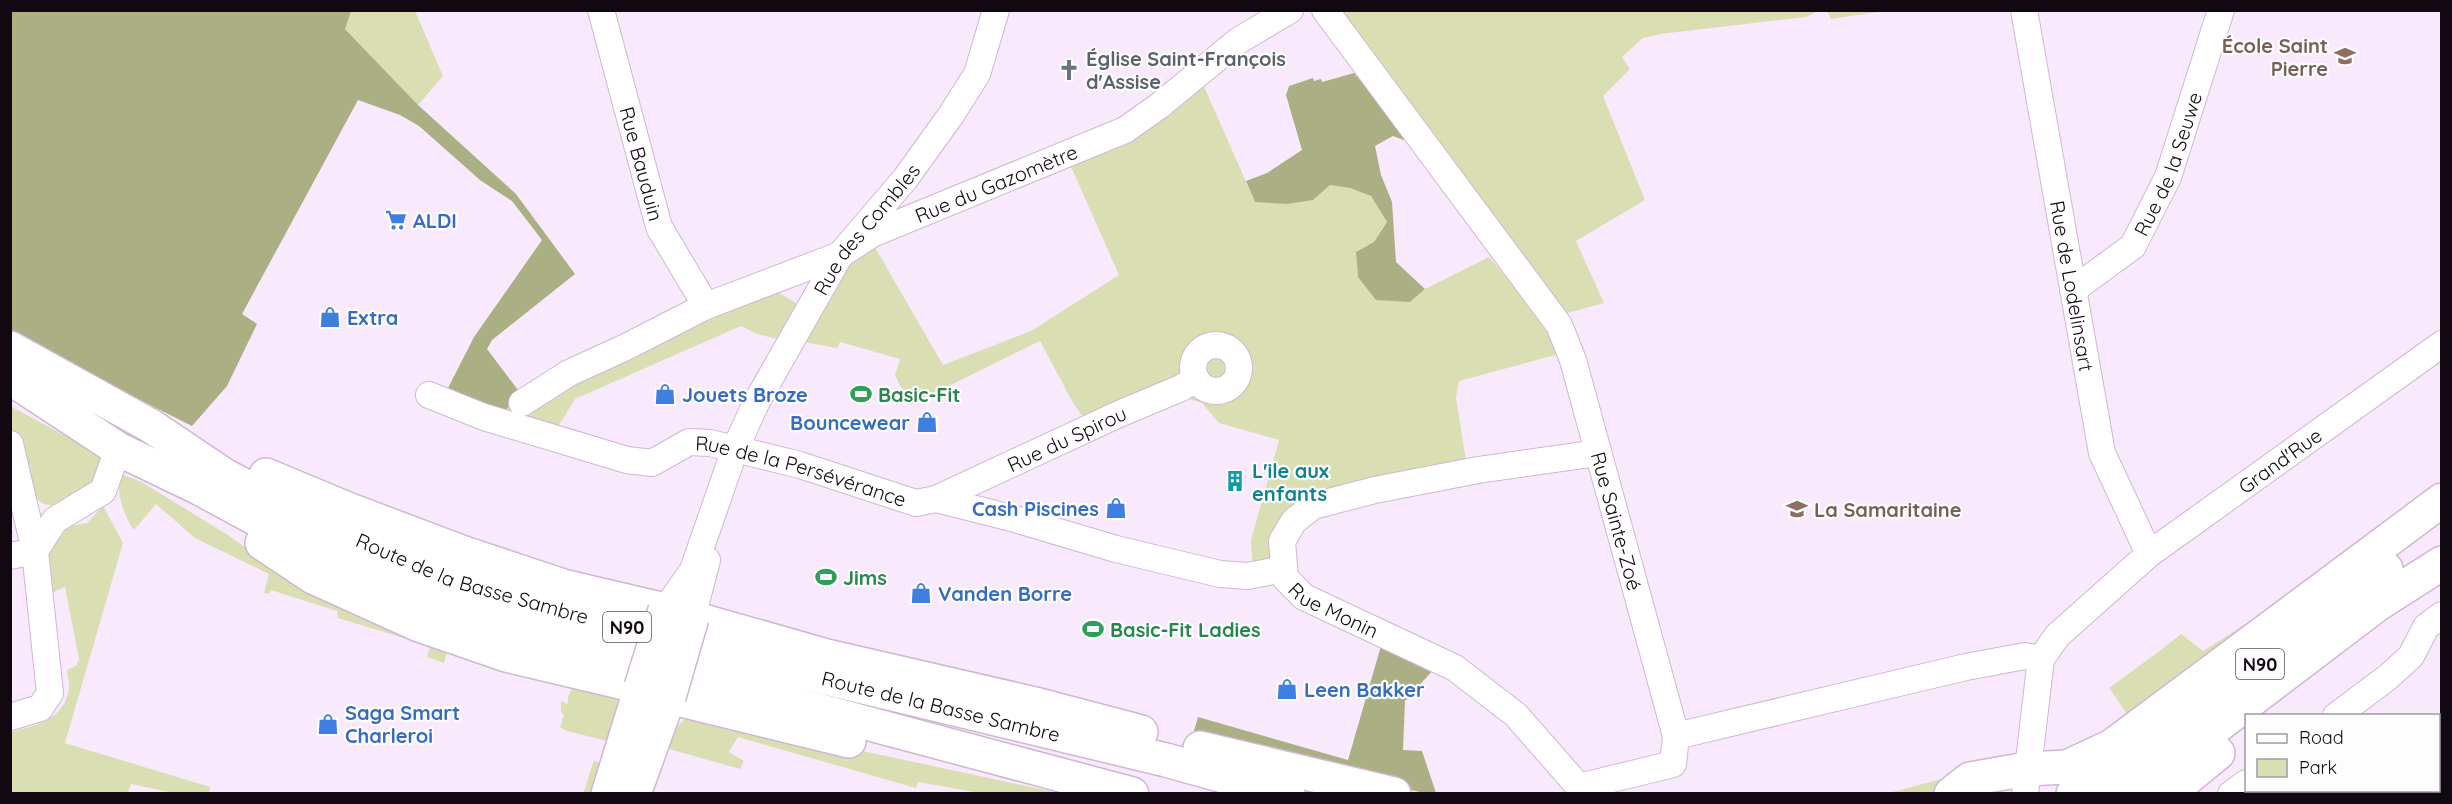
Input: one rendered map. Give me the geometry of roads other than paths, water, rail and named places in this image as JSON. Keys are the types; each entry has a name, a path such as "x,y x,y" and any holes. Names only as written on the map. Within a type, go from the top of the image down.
{"main road":[{"path":"10,332 90,393"},
{"name":"Route de la Basse Sambre","path":"10,348 151,426 224,475 287,508 452,579 702,648 1166,760 1291,782"},
{"name":"Route de la Basse Sambre","path":"10,378 118,449 199,488 312,549 425,597 545,637 1132,794"},
{"path":"10,397 91,431"},
{"path":"151,426 350,510 464,553 563,586 678,614 827,656 1035,704 1192,746 1291,782 1388,793"},
{"path":"199,488 211,509 313,577 419,625 506,655 1063,794"},
{"path":"1951,794 1970,780 2026,781 2067,767 2112,746 2442,500"},
{"name":"N90","path":"2073,794 2146,751 2442,526"},
{"name":"N90","path":"2117,794 2162,768 2378,604 2442,563"},
{"path":"2271,714 2442,585"},
{"path":"634,794 655,692 678,614"},
{"path":"608,794 655,692"},
{"path":"2168,794 2245,734"}],"street":[{"name":"Rue Bauduin","path":"601,10 659,227 706,306"},
{"name":"Rue des Combles","path":"678,614 735,449 757,401 840,255 905,179 977,74 996,10"},
{"name":"Rue du Gazomètre","path":"522,403 569,373 706,306 840,255 873,234 1125,130 1159,106 1238,41 1290,10"},
{"name":"Rue Sainte-Zoé","path":"1325,10 1559,325 1573,360 1676,735"},
{"name":"Rue de Lodelinsart","path":"2024,10 2102,453 2149,554"},
{"name":"Rue de la Seuwe","path":"2073,290 2133,246 2168,177 2221,10"},
{"name":"Grand'Rue","path":"2041,659 2057,636 2149,554 2442,344"},
{"name":"Rue du Spirou","path":"936,499 1181,388 1196,379"},
{"name":"Rue de la Persévérance","path":"429,395 484,417 627,460 652,463 667,456 676,448 697,441 800,465 916,503 936,499 1116,549 1220,574 1248,576 1284,569"},
{"path":"10,444 23,553 50,693 40,708 10,717"},
{"path":"23,553 55,520 103,491 118,449"},
{"name":"Rue Monin","path":"1598,453 1466,473 1375,490 1313,506 1294,521 1282,541 1285,578 1304,597 1455,668 1516,715 1581,790 1673,764 1676,735"},
{"path":"2339,714 2388,677 2411,656 2426,627 2442,615"},
{"path":"1676,735 1966,667 2025,656 2041,659 2026,781"},
{"path":"2231,794 2245,784"}],"place":[{"name":"École Saint Pierre","path":"2345,56"},
{"name":"Église Saint-François d'Assise","path":"1069,70"},
{"name":"ALDI","path":"396,220"},
{"name":"Extra","path":"330,317"},
{"name":"Jouets Broze","path":"665,394"},
{"name":"Basic-Fit","path":"861,394"},
{"name":"Bouncewear","path":"927,422"},
{"name":"L'ile aux enfants","path":"1235,481"},
{"name":"Cash Piscines","path":"1116,508"},
{"name":"La Samaritaine","path":"1797,509"},
{"name":"Jims","path":"826,577"},
{"name":"Vanden Borre","path":"921,593"},
{"name":"Basic-Fit Ladies","path":"1093,629"},
{"name":"Leen Bakker","path":"1287,689"},
{"name":"Saga Smart Charleroi","path":"328,724"}]}
